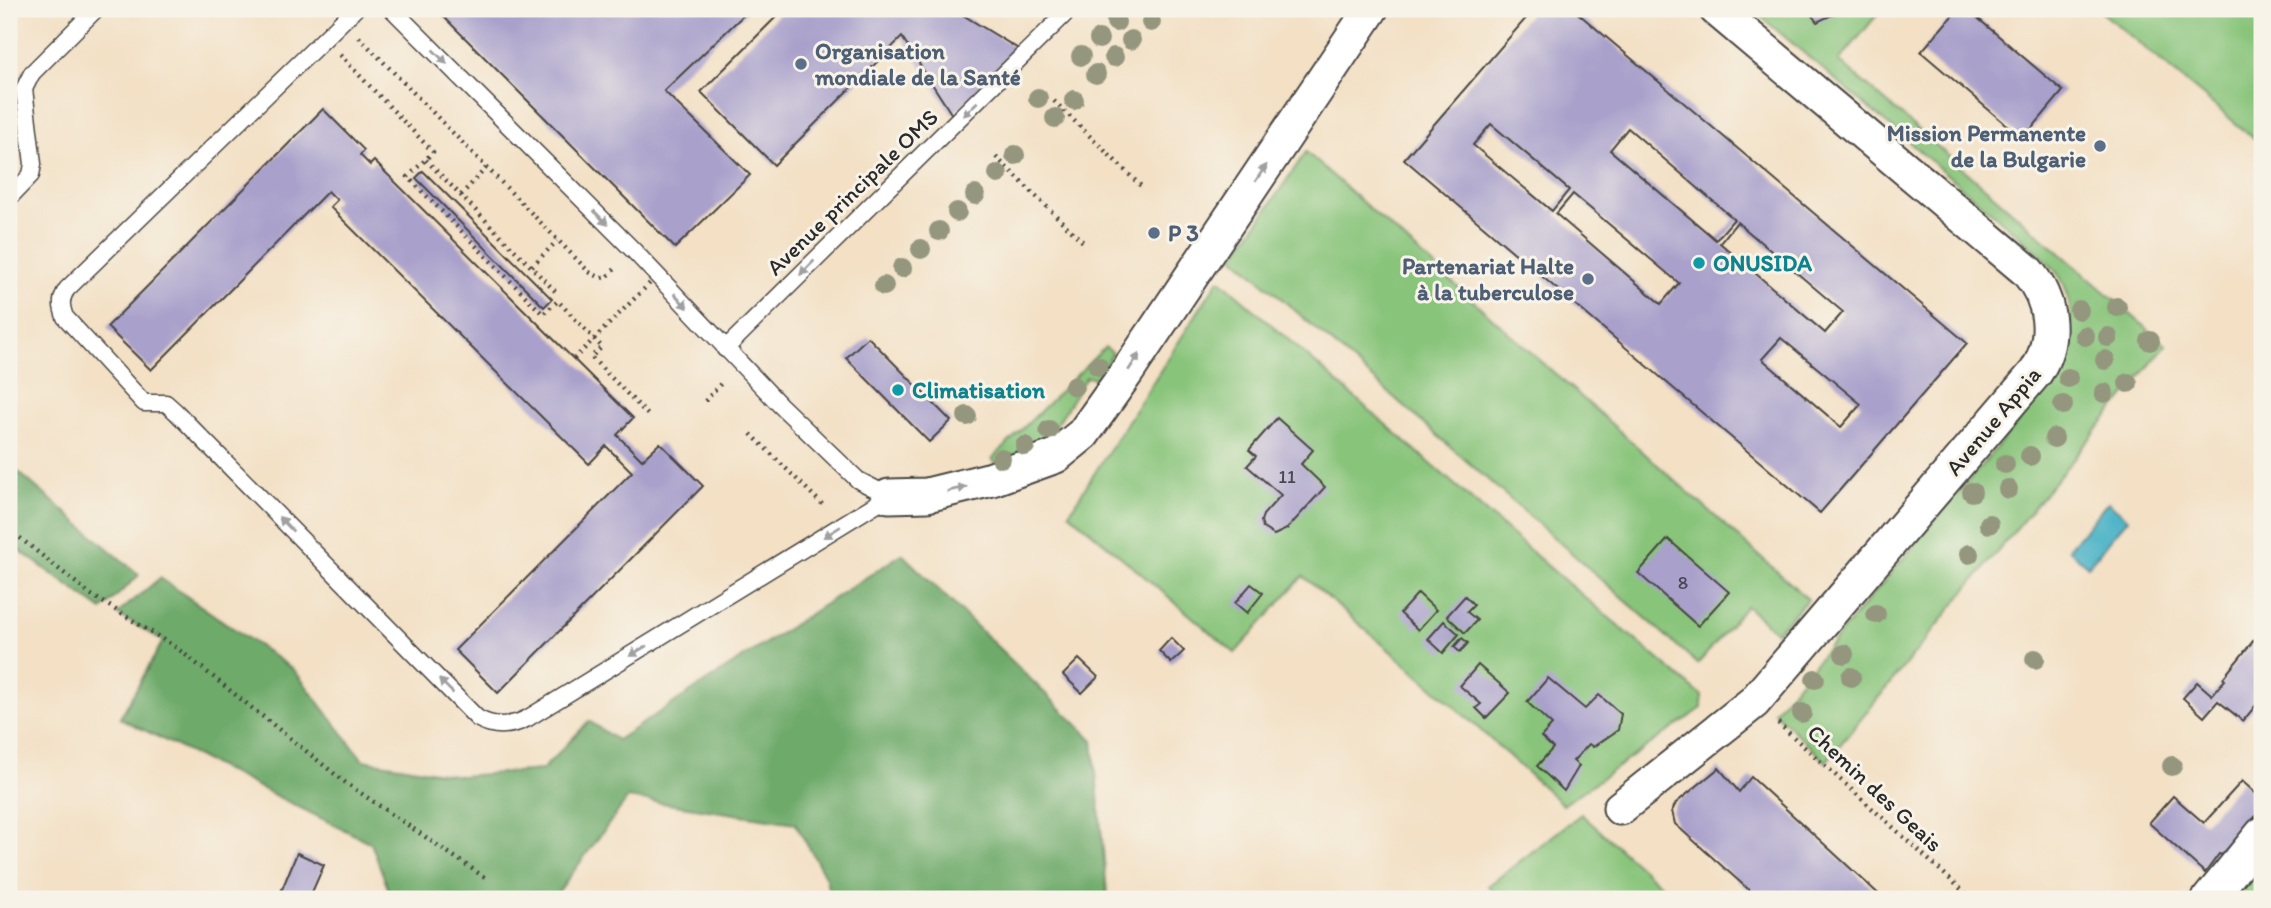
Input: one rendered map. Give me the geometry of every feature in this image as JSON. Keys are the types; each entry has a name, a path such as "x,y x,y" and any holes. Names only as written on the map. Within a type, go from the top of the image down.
{"street":[{"path":"889,496 927,495 992,480 1056,456 1083,434 1371,9"},
{"name":"Avenue Appia","path":"1620,808 1754,702 2036,372 2047,348 2049,324 2045,299 2026,271 1716,9"},
{"path":"2209,899 2262,834"}],"lane":[{"path":"9,198 31,175 33,164 24,89 32,73 96,9"},
{"path":"355,9 67,289 62,297 61,307 65,317 144,403 166,403 176,412 477,718 495,725 518,723 528,718 889,496"},
{"path":"392,9 634,251 725,349 858,480 889,496"},
{"name":"Avenue principale OMS","path":"725,349 1070,9"}],"path":[{"path":"634,251 608,276 601,278 589,272 356,34 340,22 334,48 433,152 408,177 543,314 558,301 602,347 592,356 651,418"},
{"path":"1054,100 1143,188"},
{"path":"996,157 1086,245"},
{"path":"426,160 556,292"},
{"path":"461,195 486,169"},
{"path":"532,266 557,241"},
{"path":"574,359 653,280"},
{"path":"751,434 822,505 831,507"},
{"path":"9,529 90,594 177,648 346,783 487,879"},
{"name":"Chemin des Geais","path":"1754,702 1972,899"}],"green space":[{"path":"1752,9 1882,9 1839,61 2166,345 1826,762 1774,712 2065,366 2070,332 2069,298 2060,277 2037,251"},
{"path":"2098,9 2262,9 2262,145"},
{"path":"1306,152 1808,599 1776,632 1746,606 1698,664 1234,257"},
{"path":"1219,279 1557,574 1702,696 1702,708 1563,805 1445,698 1303,576 1235,653 1069,513"},
{"path":"1105,347 1113,353 1096,378 1086,377 1052,432 1059,438 998,465 992,459"},
{"path":"9,464 139,575 102,610 9,543"},
{"path":"902,554 1093,740 1107,893 1113,899 830,899 826,878 795,823 628,798 553,899 392,899 371,843 120,718 163,641 117,614 160,578 294,670 363,760 460,776 542,770 589,721 617,740"},
{"path":"1581,814 1676,899 1502,899 1488,886"},
{"path":"2262,854 2262,899 2225,899"}],"water":[{"path":"2108,502 2128,519 2088,566 2068,549"}],"building":[{"path":"436,9 750,9 664,91 750,175 675,248"},
{"name":"Organisation mondiale de la Santé","path":"784,9 953,9 1020,50 952,115 902,37 774,165 701,92"},
{"name":"ONUSIDA","path":"1534,9 1573,9 1967,343 1820,513 1404,159","holes":["1491,124 1569,190 1552,211 1473,145","1628,128 1734,219 1716,240 1610,150","1573,194 1679,283 1661,304 1556,214","1737,222 1843,312 1825,333 1720,243","1781,338 1861,404 1841,427 1762,359"]},
{"path":"1807,9 1832,9 1834,14 1817,22"},
{"path":"1958,9 1967,9 2063,91 2023,139 1921,52"},
{"path":"323,109 364,150 360,155 370,165 374,161 633,418 617,435 642,460 660,443 703,486 498,693 455,650 632,472 606,446 589,464 330,207 337,200 328,191 151,370 107,327"},
{"path":"423,171 552,299 544,307 416,178"},
{"name":"Climatisation","path":"868,337 951,421 929,442 846,358"},
{"path":"1277,418 1313,450 1301,464 1325,487 1287,529 1274,535 1263,528 1261,521 1281,495 1247,466 1256,456 1249,450"},
{"path":"1668,539 1729,592 1698,626 1638,573"},
{"path":"1251,584 1263,593 1247,613 1235,603"},
{"path":"1418,593 1436,610 1418,630 1400,613"},
{"path":"1465,596 1474,605 1467,612 1477,620 1465,633 1447,616"},
{"path":"1444,621 1459,634 1443,653 1428,639"},
{"path":"2262,630 2262,703 2259,707 2256,705 2243,721 2218,701 2204,717 2183,698 2197,682 2212,695"},
{"path":"1171,638 1184,651 1171,663 1159,651"},
{"path":"1462,638 1468,643 1460,652 1454,647"},
{"path":"1079,659 1098,677 1082,693 1063,675"},
{"path":"1478,665 1510,693 1486,718 1476,708 1481,704 1460,686"},
{"path":"1548,678 1585,709 1599,695 1621,714 1618,730 1593,747 1589,744 1573,761 1579,766 1564,791 1537,766 1553,748 1541,737 1552,725 1527,702"},
{"path":"1719,768 1739,792 1751,777 1884,899 1759,899 1675,824 1672,811 1676,803"},
{"path":"2242,781 2262,799 2262,809 2222,855 2219,854 2205,873 2149,823 2173,796 2204,823"},
{"path":"297,853 324,865 309,899 278,899"}],"place":[{"name":"Organisation mondiale de la Santé","path":"801,64"},
{"name":"Mission Permanente de la Bulgarie","path":"2100,146"},
{"name":"P 3","path":"1154,233"},
{"name":"ONUSIDA","path":"1699,263"},
{"name":"Partenariat Halte à la tuberculose","path":"1588,279"},
{"name":"Climatisation","path":"898,390"}]}
